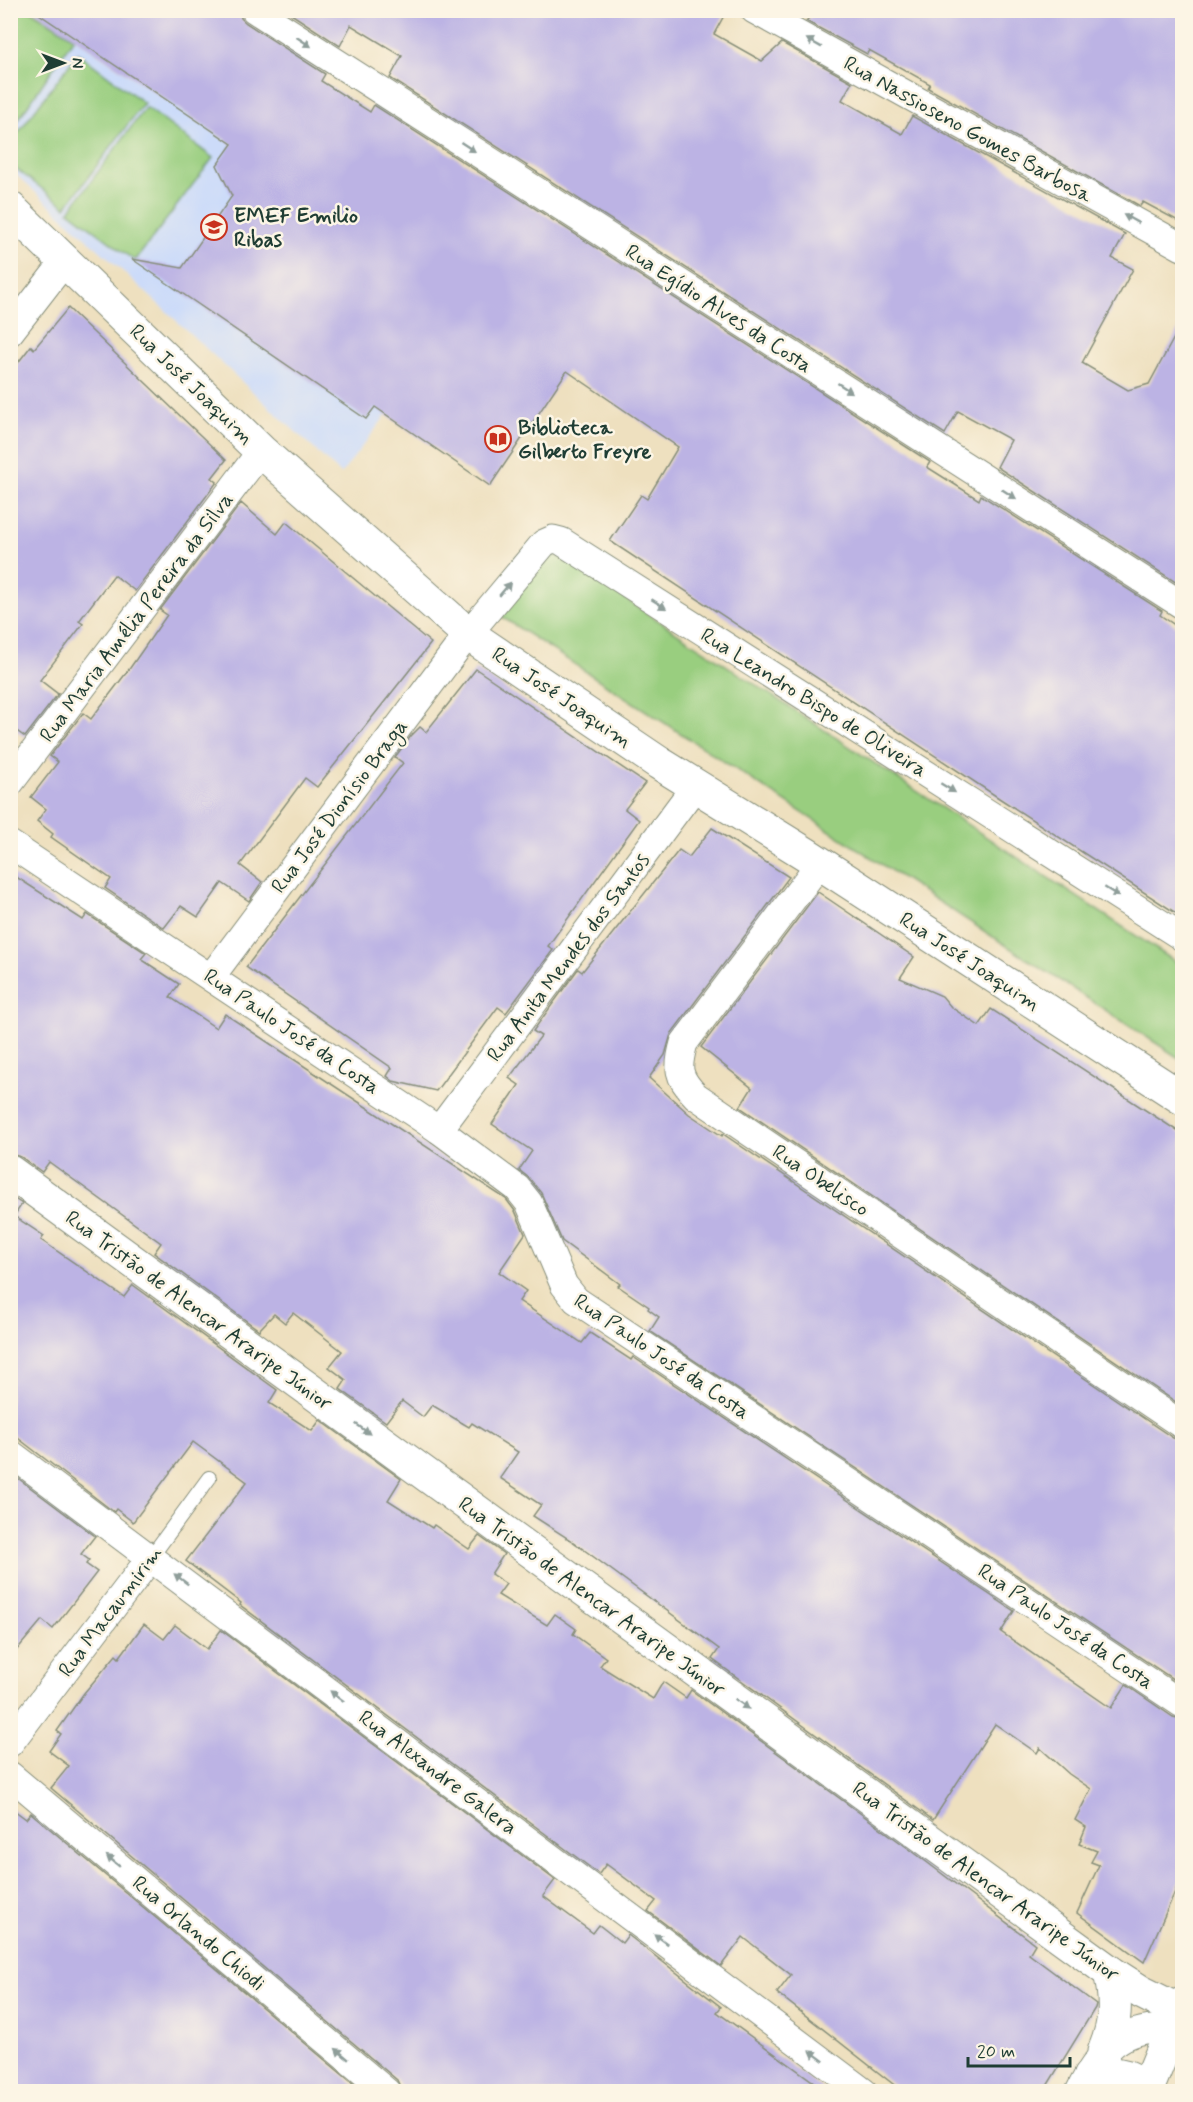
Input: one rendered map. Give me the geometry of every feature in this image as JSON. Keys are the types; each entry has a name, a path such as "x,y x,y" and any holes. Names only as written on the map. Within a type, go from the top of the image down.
{"street":[{"name":"Rua Egídio Alves da Costa","path":"255,10 1182,605"},
{"name":"Rua Nassioseno Gomes Barbosa","path":"754,10 1182,247"},
{"name":"Rua José Joaquim","path":"10,208 261,451 468,634 696,785 1182,1098"},
{"path":"10,332 65,261"},
{"name":"Rua Maria Amélia Pereira da Silva","path":"10,783 261,451"},
{"name":"Rua Leandro Bispo de Oliveira","path":"468,634 544,543 553,539 561,541 1182,937"},
{"name":"Rua José Dionísio Braga","path":"211,977 468,634"},
{"name":"Rua Anita Mendes dos Santos","path":"439,1130 696,785"},
{"name":"Rua Paulo José da Costa","path":"10,844 439,1130 517,1188 529,1203 564,1285 576,1300 1182,1704"},
{"name":"Rua Obelisco","path":"820,863 684,1043 679,1074 686,1085 696,1096 1182,1425"},
{"name":"Rua Tristão de Alencar Araripe Júnior","path":"10,1172 1110,1972 1178,2015"},
{"name":"Rua Alexandre Galera","path":"10,1453 864,2091"},
{"name":"Rua Macaumirim","path":"10,1743 151,1557"},
{"name":"Rua Orlando Chiodi","path":"10,1775 387,2091"},
{"path":"1090,2073 1112,2032 1115,1996 1110,1972"},
{"path":"1090,2073 1119,2040 1133,2032 1153,2028 1178,2015"},
{"path":"1090,2073 1125,2072 1138,2078 1147,2089 1178,2015"}],"lane":[{"name":"Rua Macaumirim","path":"151,1557 210,1478"}],"shaded area":[{"name":"EMEF Emilio Ribas","path":"74,38 470,306 341,474 11,170 11,130"}],"green space":[{"path":"11,10 32,11 74,38 11,130"},
{"path":"78,53 144,103 66,207 11,165 11,142"},
{"path":"146,107 213,158 135,261 69,211"},
{"path":"551,555 562,557 1182,966 1182,1060 502,617 539,558"}],"building":[{"path":"33,10 239,10 241,18 246,23 325,74 321,81 370,112 374,105 930,462 927,467 979,500 981,495 1162,611 1160,615 1182,630 1182,917 610,541 641,495 647,499 678,447 567,371 490,486 375,407 366,419 132,259 182,268 232,196 217,165 232,144"},
{"path":"285,10 727,10 714,34 762,61 782,43 852,82 842,100 902,134 912,116 1125,234 1112,258 1133,269 1082,363 1128,390 1149,384 1182,323 1182,574 1177,583 997,467 1011,440 958,411 945,434 390,78 402,56 351,25 340,46"},
{"path":"817,10 1182,10 1182,223 1143,202 1140,206 928,88 930,84 869,50 867,54 806,21"},
{"path":"68,308 226,460 212,478 217,482 135,591 114,575 79,621 83,624 40,680 58,694 25,737 10,726 10,373 31,346 34,349"},
{"path":"241,503 277,534 286,522 431,643 317,787 305,778 240,865 262,882 249,901 222,883 198,917 181,906 164,928 105,888 111,879 51,837 53,834 37,821 46,809 31,797 58,762 50,756 83,713 91,719 130,668 167,615 160,610"},
{"path":"476,669 645,783 625,809 639,820 548,946 553,950 506,1013 498,1007 436,1091 393,1081 387,1076 392,1068 246,967 403,763 395,757 411,736 420,727 426,732"},
{"path":"712,828 789,877 671,1034 665,1055 649,1078 689,1114 722,1136 723,1134 1173,1438 1182,1440 1182,1685 650,1331 659,1317 648,1309 649,1307 618,1286 620,1284 562,1241 541,1193 519,1170 532,1151 492,1124 519,1085 509,1078 541,1036 533,1031 578,969 582,972 679,850 689,857"},
{"path":"10,873 83,920 87,914 146,953 141,959 179,984 170,997 216,1028 225,1014 506,1199 515,1211 525,1234 499,1272 526,1291 519,1301 582,1343 590,1333 631,1360 633,1357 1014,1611 1001,1632 1111,1708 1126,1685 1173,1717 1182,1719 1182,1876 1144,1962 1077,1913 1099,1865 1091,1862 1097,1851 1079,1844 1086,1827 1075,1820 1091,1789 1069,1774 1040,1748 1037,1753 995,1724 933,1820 712,1659 719,1649 572,1541 533,1516 541,1505 500,1478 518,1452 472,1423 469,1427 432,1405 423,1417 402,1401 386,1422 340,1389 346,1380 329,1367 342,1351 293,1313 285,1323 274,1314 259,1330 154,1253 161,1243 49,1162 42,1172 21,1157 10,1154"},
{"path":"818,892 914,957 900,978 942,996 951,1007 979,1026 991,1009 1182,1134 1182,1406 740,1107 752,1088 701,1047"},
{"path":"10,1196 22,1204 14,1216 44,1236 41,1240 124,1297 133,1285 277,1390 269,1403 312,1431 320,1420 401,1479 388,1500 432,1528 434,1525 469,1549 479,1536 504,1554 491,1574 506,1584 498,1595 547,1625 555,1614 576,1629 573,1634 606,1658 600,1666 653,1699 663,1682 686,1698 691,1690 1035,1944 1029,1954 1096,2004 1044,2091 902,2091 777,1993 791,1975 743,1937 721,1966 648,1911 656,1901 606,1864 599,1874 240,1605 241,1603 186,1561 247,1482 193,1442 133,1522 116,1509 114,1512 10,1432"},
{"path":"11,1473 95,1536 81,1554 89,1560 86,1564 97,1572 53,1629 42,1620 10,1658"},
{"path":"144,1624 164,1639 175,1625 207,1649 221,1630 555,1880 543,1896 593,1933 599,1925 622,1943 628,1935 721,2007 717,2012 826,2091 402,2091 397,2080 51,1788 69,1766 49,1751 61,1734 57,1731 84,1693 116,1655 119,1658"},
{"path":"10,1807 26,1819 31,1813 362,2091 10,2091"}],"place":[{"name":"EMEF Emilio Ribas","path":"214,227"},
{"name":"Biblioteca Gilberto Freyre","path":"498,439"}]}
